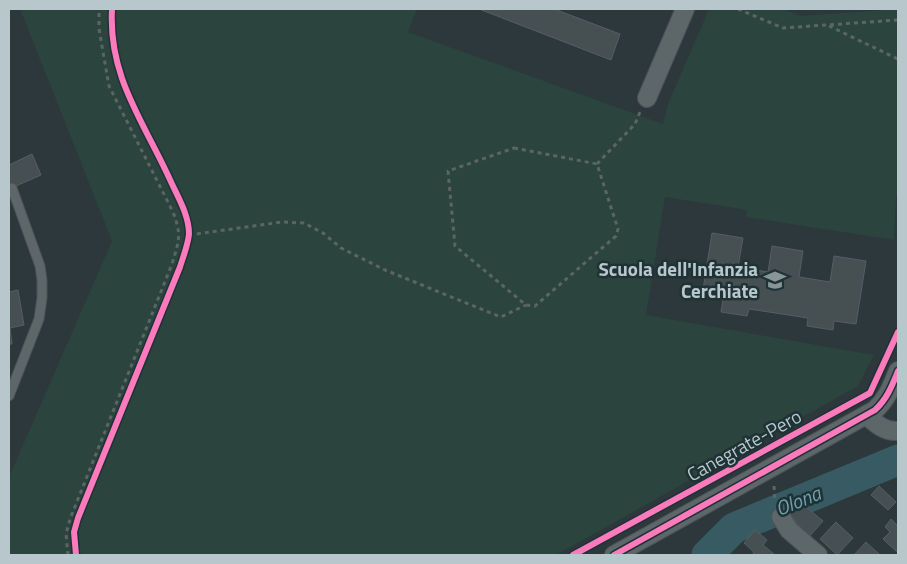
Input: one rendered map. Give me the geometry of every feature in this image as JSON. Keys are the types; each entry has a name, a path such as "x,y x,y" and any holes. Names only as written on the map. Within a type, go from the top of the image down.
{"street":[{"path":"647,98 685,9"},
{"path":"614,555 866,415 882,404 898,371"},
{"path":"866,415 884,429 892,432 898,431"},
{"path":"782,517 789,530 818,555"}],"lane":[{"path":"9,396 39,319 42,289 40,266 12,188"}],"path":[{"path":"68,555 66,534 70,519 172,264 179,241 180,228 109,86 99,30 99,9"},
{"path":"738,9 783,28 898,20"},
{"path":"826,25 898,59"},
{"path":"597,164 635,124 647,98"},
{"path":"526,305 455,246 448,171 514,148 597,164"},
{"path":"187,243 188,232 282,222 304,223 323,233 341,248 385,270 501,317 526,305 536,306 616,236 618,229 597,164"},
{"path":"76,525 93,482"},
{"path":"774,485 774,498"}],"green space":[{"path":"20,9 417,9 408,32 663,124 668,104 709,9 783,9 801,16 898,9 898,194 896,199 894,240 746,217 747,210 665,197 646,315 874,355 858,386 556,555 9,555 9,477 112,241"}],"building":[{"path":"479,9 554,9 620,34 611,60"},
{"path":"32,154 41,175 9,189 9,165"},
{"path":"712,233 743,238 738,267 768,272 772,246 803,251 799,277 830,282 834,256 866,261 856,324 834,321 833,330 807,326 808,318 749,309 747,316 721,312 723,300 702,296"},
{"path":"18,290 24,325 10,328 12,344 9,344 9,292"},
{"path":"879,486 896,502 888,510 871,495"},
{"path":"806,507 823,521 809,537 788,513"},
{"path":"891,519 898,526 898,553 883,539 890,532 885,527"},
{"path":"836,522 853,538 837,555 820,539"},
{"path":"755,530 767,540 763,545 775,555 752,555 754,552 744,543"},
{"path":"866,542 880,555 854,555"}],"waterway":[{"name":"Olona","path":"707,555 734,528 898,460"}],"cycle path":[{"path":"76,555 74,532 78,518 180,267 189,234 189,227 180,202 130,100 122,79 112,34 112,9"},
{"name":"Canegrate-Pero","path":"573,555 870,393 898,332"},
{"path":"614,555 875,410 886,397 898,371"}],"place":[{"name":"Scuola dell'Infanzia Cerchiate","path":"775,280"}]}
